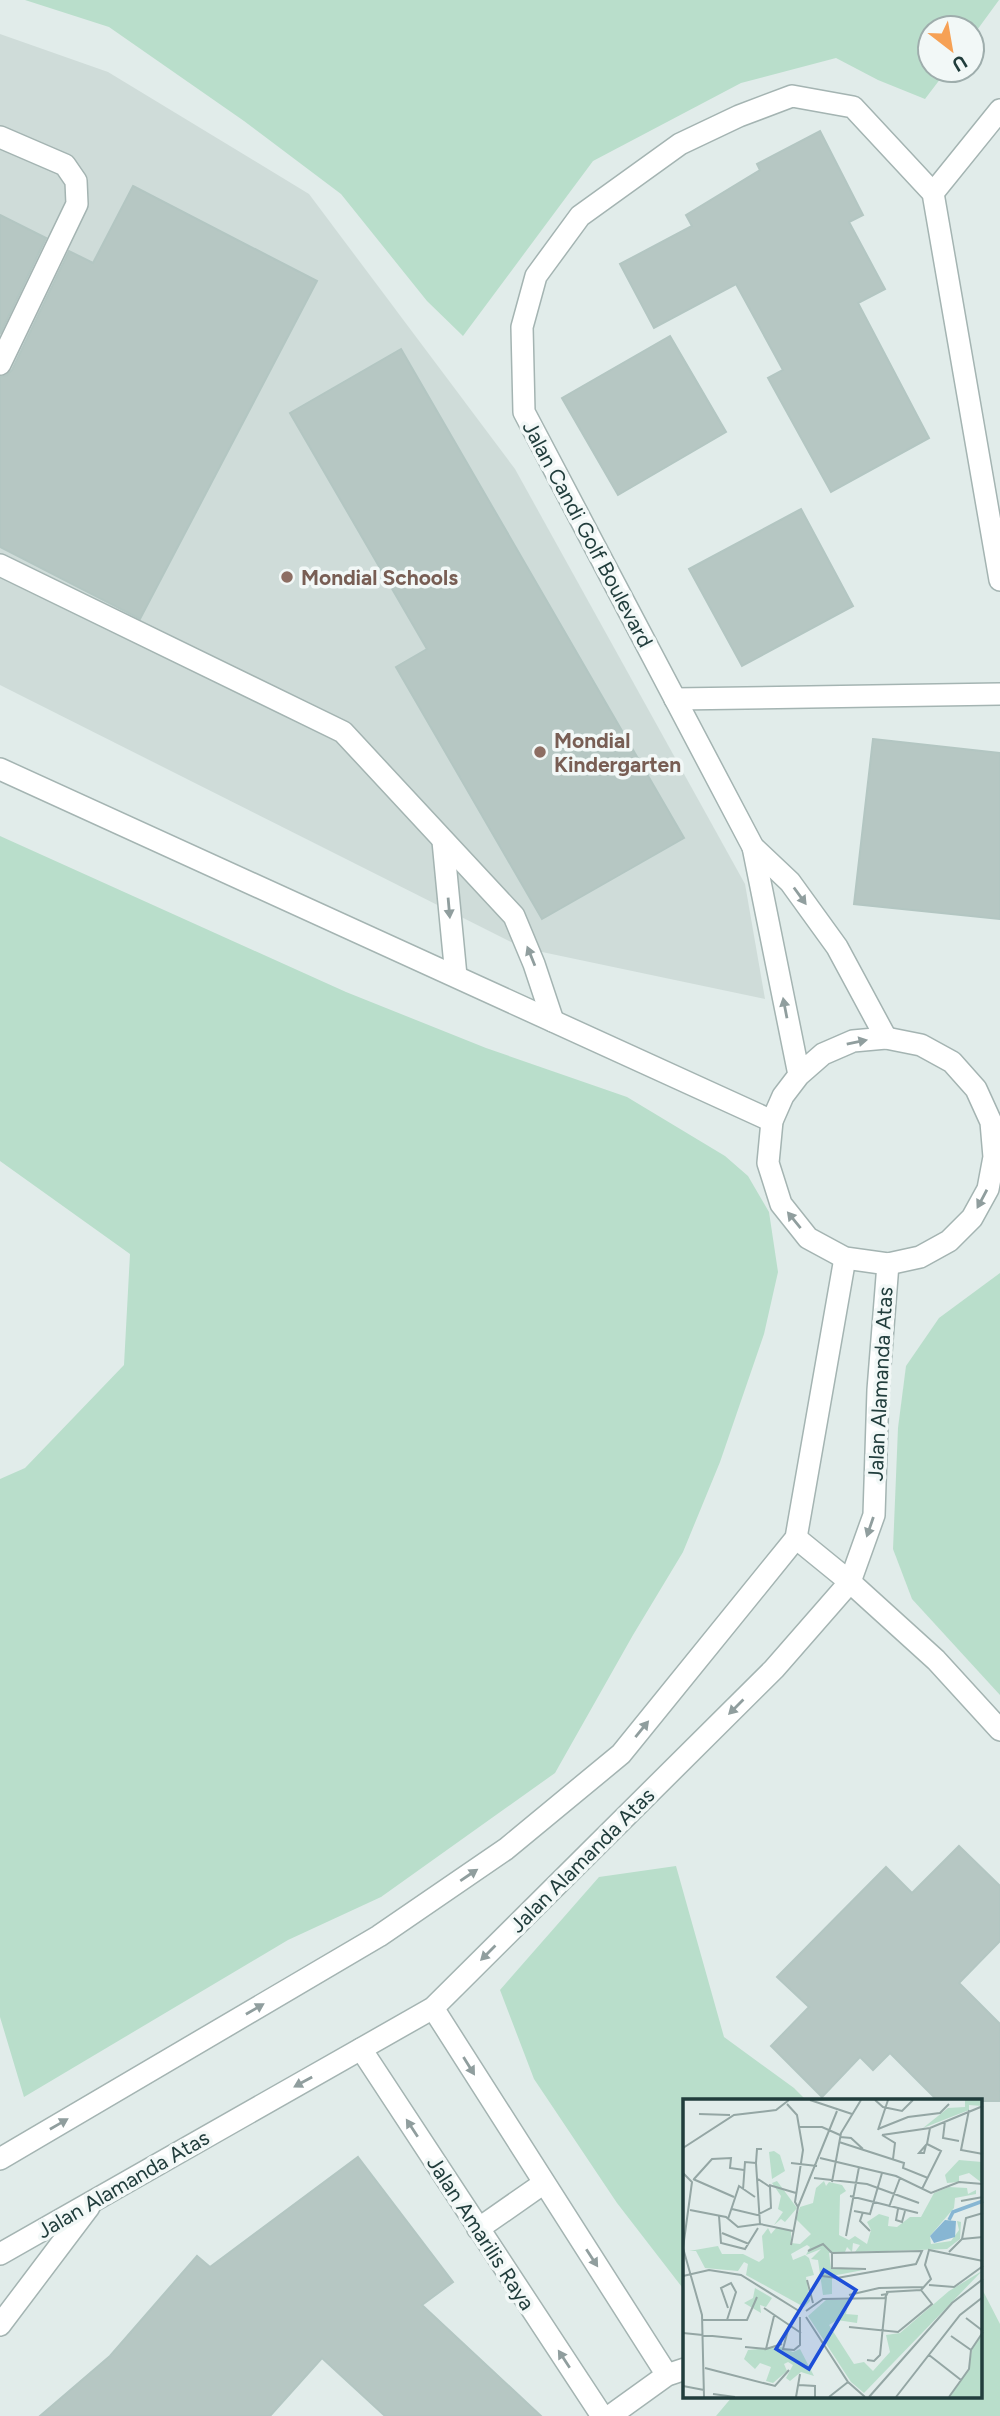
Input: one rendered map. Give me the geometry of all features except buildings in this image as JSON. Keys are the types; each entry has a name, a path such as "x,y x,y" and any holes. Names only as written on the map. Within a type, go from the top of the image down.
{"street":[{"name":"Jalan Candi Golf Boulevard","path":"799,1075 753,847 524,412 522,327 536,276 580,216 680,144 738,116 792,96 853,107 933,193"},
{"path":"1000,110 933,193 1000,580"},
{"path":"0,137 65,165 76,181 77,204 0,364"},
{"path":"0,565 343,732 514,915 553,1021"},
{"path":"675,699 1000,694"},
{"path":"0,769 772,1121"},
{"path":"443,841 456,976"},
{"name":"Jalan Candi Golf Boulevard","path":"753,847 790,882 837,947 886,1038"},
{"path":"886,1038 921,1045 952,1062 976,1089 990,1122 997,1158 988,1189 972,1218 949,1241 920,1257 888,1264 845,1258 808,1238 781,1204 768,1163 772,1121 783,1096 799,1075 823,1054 853,1041 886,1038"},
{"path":"0,2159 379,1936 506,1849 621,1754 796,1538 845,1258"},
{"name":"Jalan Alamanda Atas","path":"0,2254 433,2008 774,1670 850,1582 874,1515 878,1390 888,1264"},
{"path":"796,1538 850,1582 936,1660 1000,1730"},
{"path":"433,2008 544,2183 676,2372 610,2416"},
{"name":"Jalan Amarilis Raya","path":"361,2049 602,2416"},
{"path":"478,2229 544,2183"},
{"path":"0,2325 94,2200"}],"shaded area":[{"name":"Mondial Schools","path":"0,34 108,72 309,194 515,469 745,884 765,999 523,948 0,685"}],"green space":[{"path":"25,0 999,0 986,18 986,14 916,14 916,84 936,84 925,99 878,80 836,58 741,83 593,161 463,336 427,301 341,194 244,121 109,27"},
{"path":"0,836 346,992 486,1048 627,1097 725,1156 748,1176 769,1212 778,1272 764,1334 720,1462 683,1552 555,1773 381,1897 288,1940 24,2097 0,2017 0,1479 25,1468 124,1365 130,1254 0,1161"},
{"path":"1000,1273 1000,1695 912,1599 893,1549 898,1428 906,1366 939,1318"},
{"path":"676,1866 724,2037 805,2099 683,2099 683,2288 617,2203 534,2079 500,1990 599,1877"},
{"path":"982,2289 1000,2324 1000,2416 716,2416 731,2398 982,2398"}],"place":[{"name":"Mondial Schools","path":"287,577"},
{"name":"Mondial Kindergarten","path":"540,752"}]}
